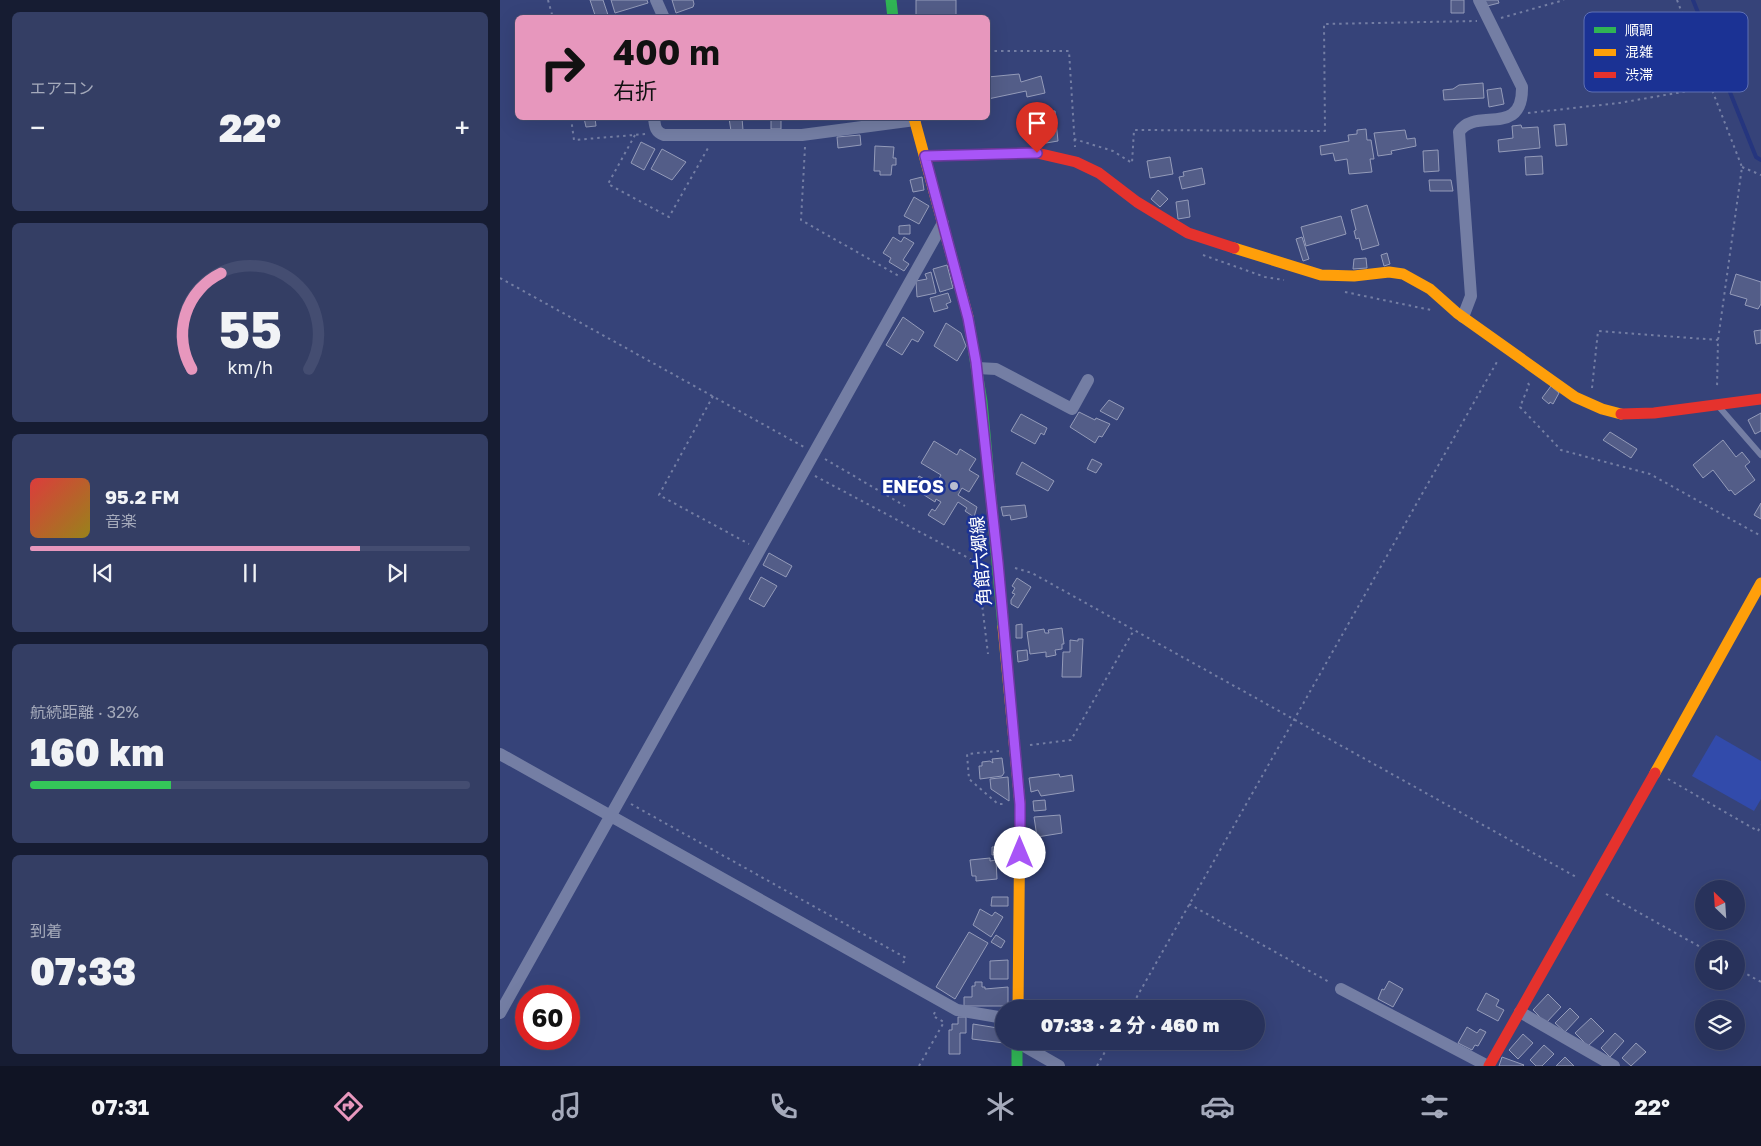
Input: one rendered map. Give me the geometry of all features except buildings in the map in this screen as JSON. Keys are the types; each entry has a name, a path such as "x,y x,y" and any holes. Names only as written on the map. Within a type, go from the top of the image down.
{"street":[{"path":"656,0 663,15"},
{"path":"891,0 894,15"},
{"path":"1463,318 1471,296 1459,132 1470,123 1505,119 1514,112 1522,100 1522,87 1479,0"},
{"path":"654,120 659,133 664,135 806,135 908,120"},
{"name":"角館六郷線","path":"915,120 968,318 977,368 999,569 1020,804 1018,1000"},
{"path":"925,156 1037,153 1076,162 1099,173 1137,202 1188,233 1321,275 1354,276 1389,272 1403,274 1430,289 1463,318 1575,397 1621,414 1654,413 1761,399"},
{"path":"500,1013 943,223"},
{"path":"977,368 996,369 1072,409 1088,380"},
{"path":"1341,989 1488,1066 1593,887 1654,771 1761,583"},
{"path":"500,754 957,1010 995,1016"},
{"path":"1520,1012 1614,1066"},
{"path":"1017,1050 1017,1066"},
{"path":"1031,1050 1059,1066"}],"lane":[{"path":"1717,405 1761,455"}],"path":[{"path":"548,0 553,15"},
{"path":"1074,138 1114,151 1132,163 1134,130 1325,131 1324,24 1488,21 1564,0"},
{"path":"1677,0 1682,12"},
{"path":"990,50 1069,51 1076,162"},
{"path":"1514,112 1526,113 1619,103 1682,92"},
{"path":"1713,92 1742,168 1718,340 1717,405"},
{"path":"571,120 574,140 659,133"},
{"path":"635,135 608,184 669,217 716,135"},
{"path":"806,135 801,220 910,283"},
{"path":"1742,168 1761,176"},
{"path":"1195,252 1265,277 1284,280"},
{"path":"500,278 814,452 905,506"},
{"path":"1341,291 1436,312"},
{"path":"1588,403 1592,390 1598,331 1718,340"},
{"path":"1135,1000 1499,358 1505,362"},
{"path":"1527,380 1530,384 1520,407 1561,450 1650,474 1761,536"},
{"path":"713,396 659,495 759,550"},
{"path":"804,470 977,562 999,569 1032,573 1695,944"},
{"path":"977,562 989,662"},
{"path":"1015,747 1071,740 1134,630"},
{"path":"1000,751 967,754 969,779 998,804 1020,804"},
{"path":"1654,771 1758,831 1761,825"},
{"path":"621,798 906,958 897,975"},
{"path":"1189,904 1341,989"},
{"path":"1745,973 1761,982"},
{"path":"919,1066 944,1022 933,1016 942,1000"},
{"path":"1097,1066 1106,1050"}],"shaded area":[{"path":"1716,735 1761,761 1761,799 1754,811 1692,776"}],"waterway":[{"path":"1693,0 1698,12"},
{"path":"1730,92 1756,157 1761,160"}],"traffic: fast":[{"path":"891,0 893,15"},
{"path":"968,317 982,402 1003,627"},
{"path":"1017,1050 1017,1066"}],"traffic: slow":[{"path":"915,120 968,317"},
{"path":"1234,248 1321,275 1354,276 1389,272 1403,274 1430,289 1457,313 1575,397 1602,409 1621,414"},
{"path":"1655,773 1761,583"},
{"path":"1003,627 1020,804 1018,1000"}],"traffic: jam":[{"path":"925,156 1037,153 1076,162 1099,173 1137,202 1188,233 1234,248"},
{"path":"1621,414 1654,413 1761,399"},
{"path":"1489,1066 1655,773"}],"place":[{"name":"ENEOS","path":"954,486"}],"route":[{"path":"1020,853 1020,804 982,402 968,318 925,156 1037,153"}]}
